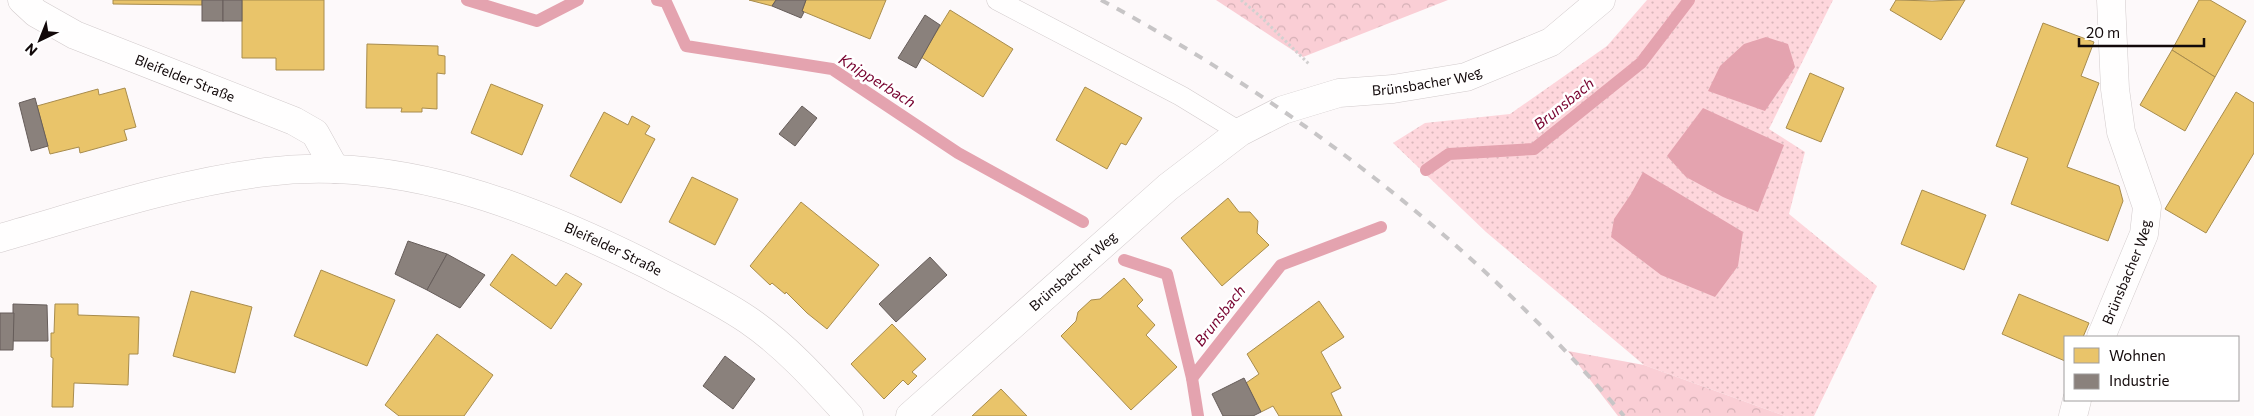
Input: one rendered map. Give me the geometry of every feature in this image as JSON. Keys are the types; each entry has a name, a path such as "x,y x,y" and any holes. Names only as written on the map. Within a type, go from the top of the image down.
{"street":[{"name":"Bleifelder Straße","path":"22,0 36,13 75,35 294,121 315,133 335,169"},
{"name":"Brünsbacher Weg","path":"910,416 1168,187 1240,132 1284,110 1339,93 1392,89 1466,76 1552,42 1601,0"},
{"name":"Brünsbacher Weg","path":"2101,336 2144,234 2147,207 2121,132 2115,90 2110,0"},
{"name":"Bleifelder Straße","path":"0,238 178,187 268,172 335,169 431,182 506,202 562,224 696,290 748,320 788,352 849,416"},
{"path":"2073,416 2078,401"}],"lane":[{"path":"997,0 1181,96 1240,132"}],"path":[{"path":"1241,0 1339,93"}],"shaded area":[{"path":"1647,0 1833,0 1769,129 1805,152 1789,214 1877,286 1814,416 1785,416 1644,365 1486,232 1393,143 1425,123 1510,114 1607,46"},
{"path":"1766,37 1788,44 1795,67 1765,111 1708,91 1720,66 1744,44"},
{"path":"1703,108 1784,145 1758,212 1723,197 1686,177 1667,156"},
{"path":"1643,172 1743,232 1738,266 1715,297 1661,275 1611,237 1614,219"}],"green space":[{"path":"1216,0 1448,0 1303,57"},
{"path":"1568,351 1644,365 1785,416 1618,416"}],"building: Wohnen":[{"path":"113,0 202,0 202,5 113,4"},
{"path":"242,0 324,0 324,70 276,70 276,58 242,58"},
{"path":"749,0 776,0 772,6"},
{"path":"806,0 886,0 870,39 802,11"},
{"path":"1896,0 1965,0 1941,40 1890,10"},
{"path":"2199,0 2210,0 2246,21 2215,77 2172,50"},
{"path":"950,10 1013,49 983,97 921,57"},
{"path":"2043,23 2094,42 2081,76 2099,83 2067,167 2119,186 2123,201 2108,241 2011,204 2028,158 1996,146"},
{"path":"367,44 438,46 438,55 445,56 445,74 437,73 437,109 422,108 422,112 401,112 402,108 366,108"},
{"path":"2172,50 2215,77 2185,131 2140,105"},
{"path":"1810,73 1844,88 1821,142 1786,128"},
{"path":"491,84 543,105 522,155 471,133"},
{"path":"1085,87 1142,118 1126,145 1121,143 1107,169 1056,140"},
{"path":"125,88 136,127 124,130 127,140 80,153 79,147 50,154 37,106 98,89 99,95"},
{"path":"2236,92 2254,103 2254,153 2206,233 2165,209"},
{"path":"604,112 628,125 632,116 650,126 645,134 655,139 621,203 570,176"},
{"path":"692,177 738,199 715,245 669,222"},
{"path":"1922,190 1986,215 1964,270 1901,244"},
{"path":"1228,198 1239,212 1250,212 1258,221 1257,233 1269,245 1222,286 1181,238"},
{"path":"801,202 879,265 827,329 807,313 786,292 785,294 772,283 770,285 750,266"},
{"path":"512,254 556,286 566,273 582,284 551,329 490,285"},
{"path":"321,270 395,300 367,366 294,336"},
{"path":"1124,278 1143,300 1137,306 1155,325 1146,335 1177,367 1131,410 1061,336 1076,321 1078,312 1091,300 1100,299"},
{"path":"191,291 252,307 235,373 173,356"},
{"path":"2019,294 2089,323 2083,336 2064,336 2064,361 2002,334"},
{"path":"1319,301 1344,337 1321,352 1341,388 1331,393 1342,416 1279,416 1273,406 1261,412 1246,383 1259,374 1247,354"},
{"path":"55,304 78,304 78,315 139,317 138,354 129,354 128,385 74,383 73,407 52,407 53,358 51,357 51,333 54,333"},
{"path":"892,324 926,359 912,372 917,376 908,385 903,380 884,399 851,364"},
{"path":"437,334 493,375 464,416 399,416 385,405"},
{"path":"1001,389 1027,416 972,416"}],"building: Industrie":[{"path":"202,0 223,0 223,21 202,21"},
{"path":"223,0 242,0 242,21 223,21"},
{"path":"776,0 806,0 801,18 772,6"},
{"path":"925,15 940,25 916,68 898,58"},
{"path":"35,98 48,146 31,151 19,103"},
{"path":"802,106 817,118 795,146 779,134"},
{"path":"408,241 447,254 427,290 395,274"},
{"path":"447,254 485,275 460,308 427,290"},
{"path":"930,257 947,275 896,322 879,304"},
{"path":"13,304 47,305 48,341 13,341"},
{"path":"0,313 14,313 13,350 0,350"},
{"path":"725,356 755,379 733,409 703,386"},
{"path":"1244,378 1261,412 1253,416 1223,416 1212,394"}],"waterway":[{"name":"Knipperbach","path":"467,0 537,21 578,0"},
{"name":"Knipperbach","path":"657,0 666,2 686,46 832,69 958,153 1083,222"},
{"name":"Brunsbach","path":"1426,170 1449,154 1534,149 1641,63 1689,0"},
{"name":"Brunsbach","path":"1192,378 1281,265 1381,227"},
{"name":"Knipperbach","path":"1124,260 1167,274 1192,378 1198,416"}],"railway":[{"path":"1101,0 1174,41 1245,86 1315,133 1382,184 1446,237 1508,294 1568,353 1624,416"}]}
